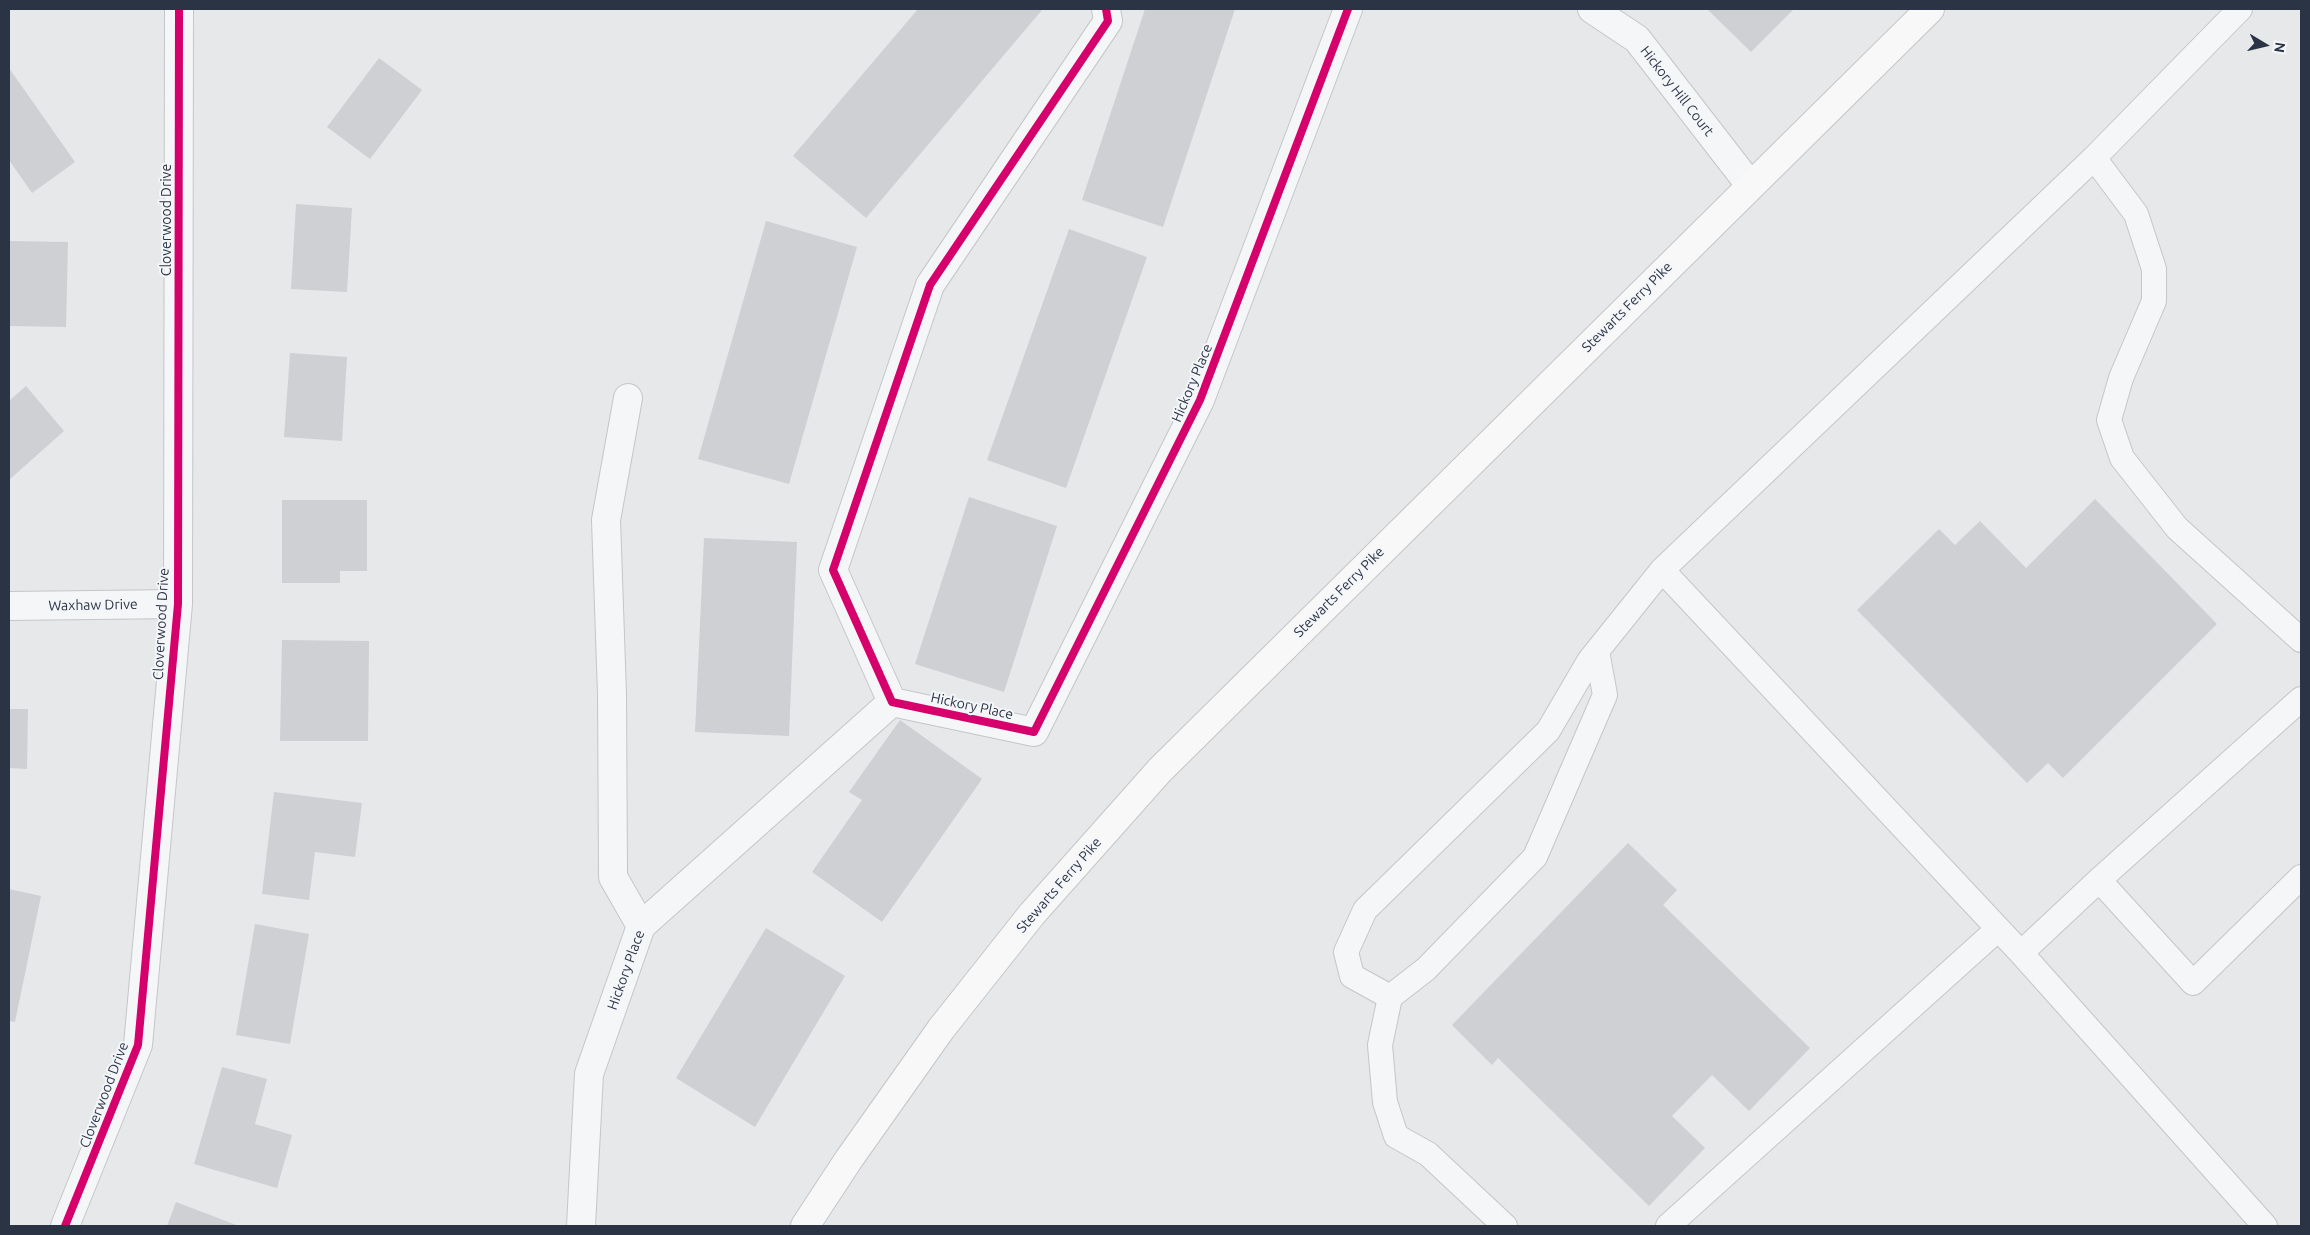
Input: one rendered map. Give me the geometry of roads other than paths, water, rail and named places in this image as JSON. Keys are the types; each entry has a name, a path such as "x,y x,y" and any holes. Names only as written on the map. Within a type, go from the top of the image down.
{"main road":[{"name":"Stewarts Ferry Pike","path":"805,1226 849,1159 941,1028 1032,914 1160,770 1930,9"}],"street":[{"name":"Cloverwood Drive","path":"65,1226 138,1045 178,604 179,9"},
{"path":"892,702 833,570 930,285 1108,21 1106,9"},
{"name":"Hickory Place","path":"581,1226 589,1074 641,926 892,702 1034,732 1200,400 1348,9"},
{"name":"Hickory Hill Court","path":"1592,9 1637,39 1750,185"},
{"path":"628,398 606,520 612,694 614,877 641,926"},
{"name":"Waxhaw Drive","path":"9,606 178,604"}],"lane":[{"path":"1390,998 1352,976 1346,952 1365,910 1548,731 1589,661 1662,570 2094,158 2240,9"},
{"path":"2094,158 2136,214 2154,269 2154,301 2121,378 2108,420 2122,458 2177,528 2301,640"},
{"path":"1662,570 1998,929 2265,1226"},
{"path":"1505,1226 1428,1154 1396,1136 1385,1102 1380,1045 1390,998 1426,969 1535,857 1605,695 1597,651"},
{"path":"2020,953 2301,700"},
{"path":"2099,880 2193,983 2301,877"},
{"path":"1668,1226 1998,929"}]}
